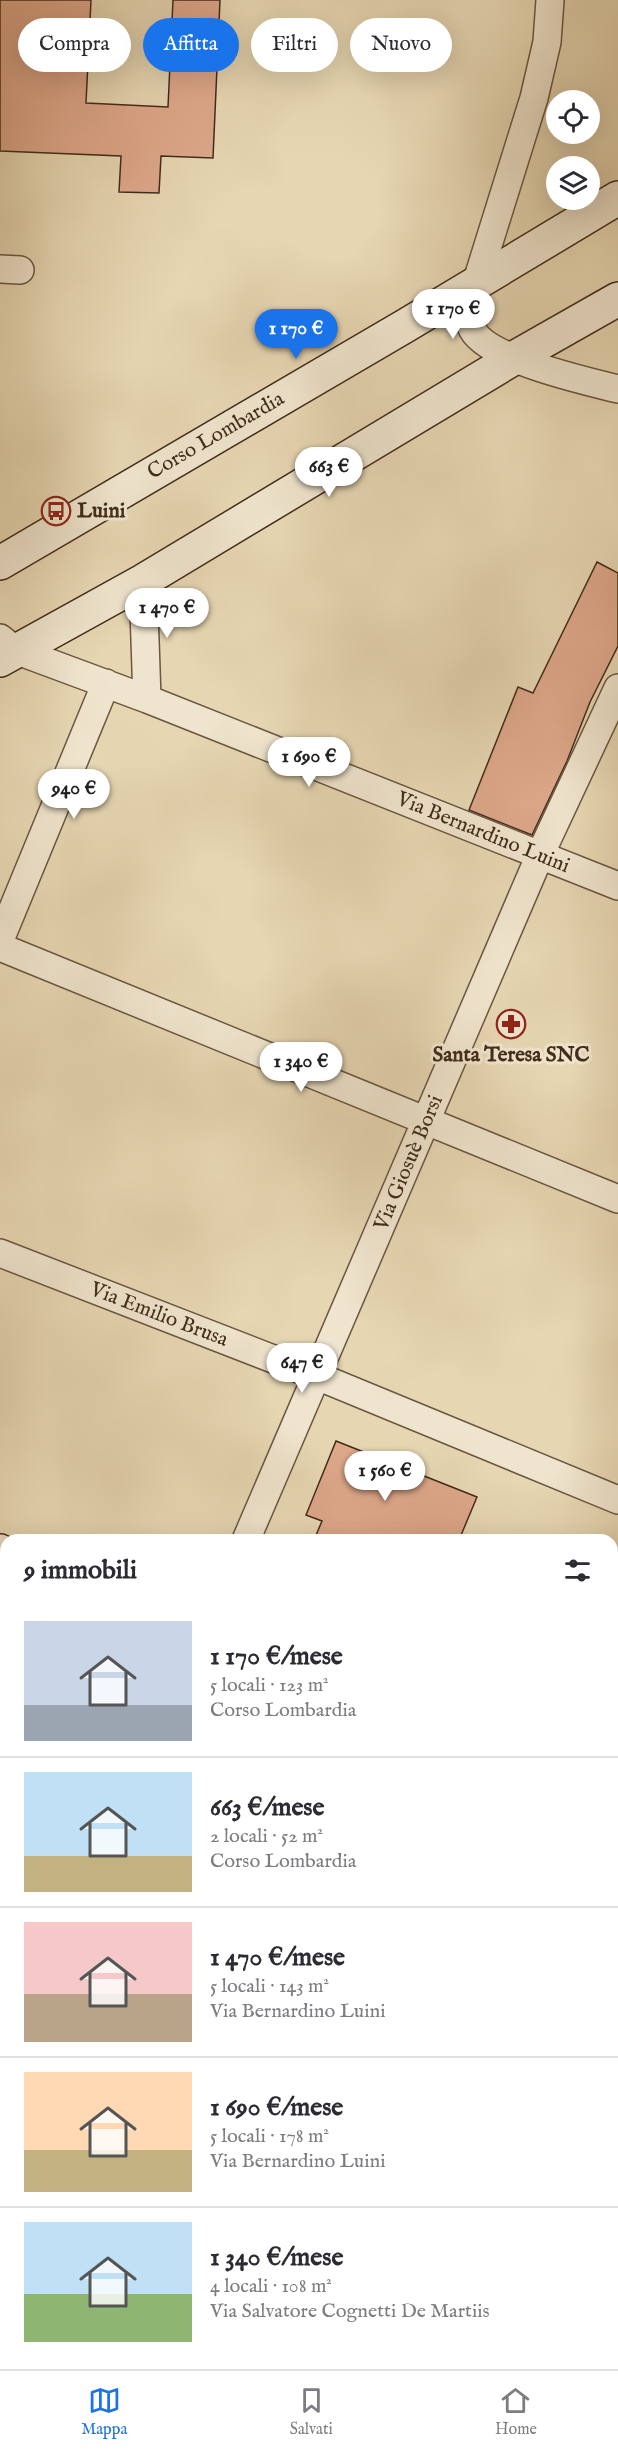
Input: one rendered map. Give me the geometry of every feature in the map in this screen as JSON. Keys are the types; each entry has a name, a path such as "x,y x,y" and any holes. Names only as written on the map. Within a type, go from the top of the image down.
{"street":[{"path":"550,0 547,42 534,98 476,284 470,307 470,325 479,340 514,357 559,374 618,388"},
{"name":"Corso Lombardia","path":"0,563 476,284 618,198"},
{"path":"5,649 143,581 514,357 618,299"},
{"path":"143,581 147,699"},
{"name":"Via Bernardino Luini","path":"5,649 106,683 618,886"},
{"path":"0,940 106,683"},
{"name":"Via Giosuè Borsi","path":"249,1534 540,855 618,688"},
{"path":"0,947 618,1199"},
{"name":"Via Emilio Brusa","path":"0,1253 317,1376 618,1500"}],"building":[{"path":"0,0 91,0 90,18 18,18 18,72 88,72 86,103 168,107 170,72 217,72 213,158 161,156 159,193 119,192 121,156 0,151"},
{"path":"173,0 220,0 219,18 172,18"},
{"path":"597,562 618,573 618,646 590,702 567,761 532,835 469,810 518,687 533,693"},
{"path":"336,1441 477,1497 462,1534 317,1534 322,1521 306,1515"}],"place":[{"name":"Luini","path":"56,511"},
{"name":"Santa Teresa SNC","path":"511,1024"}]}
